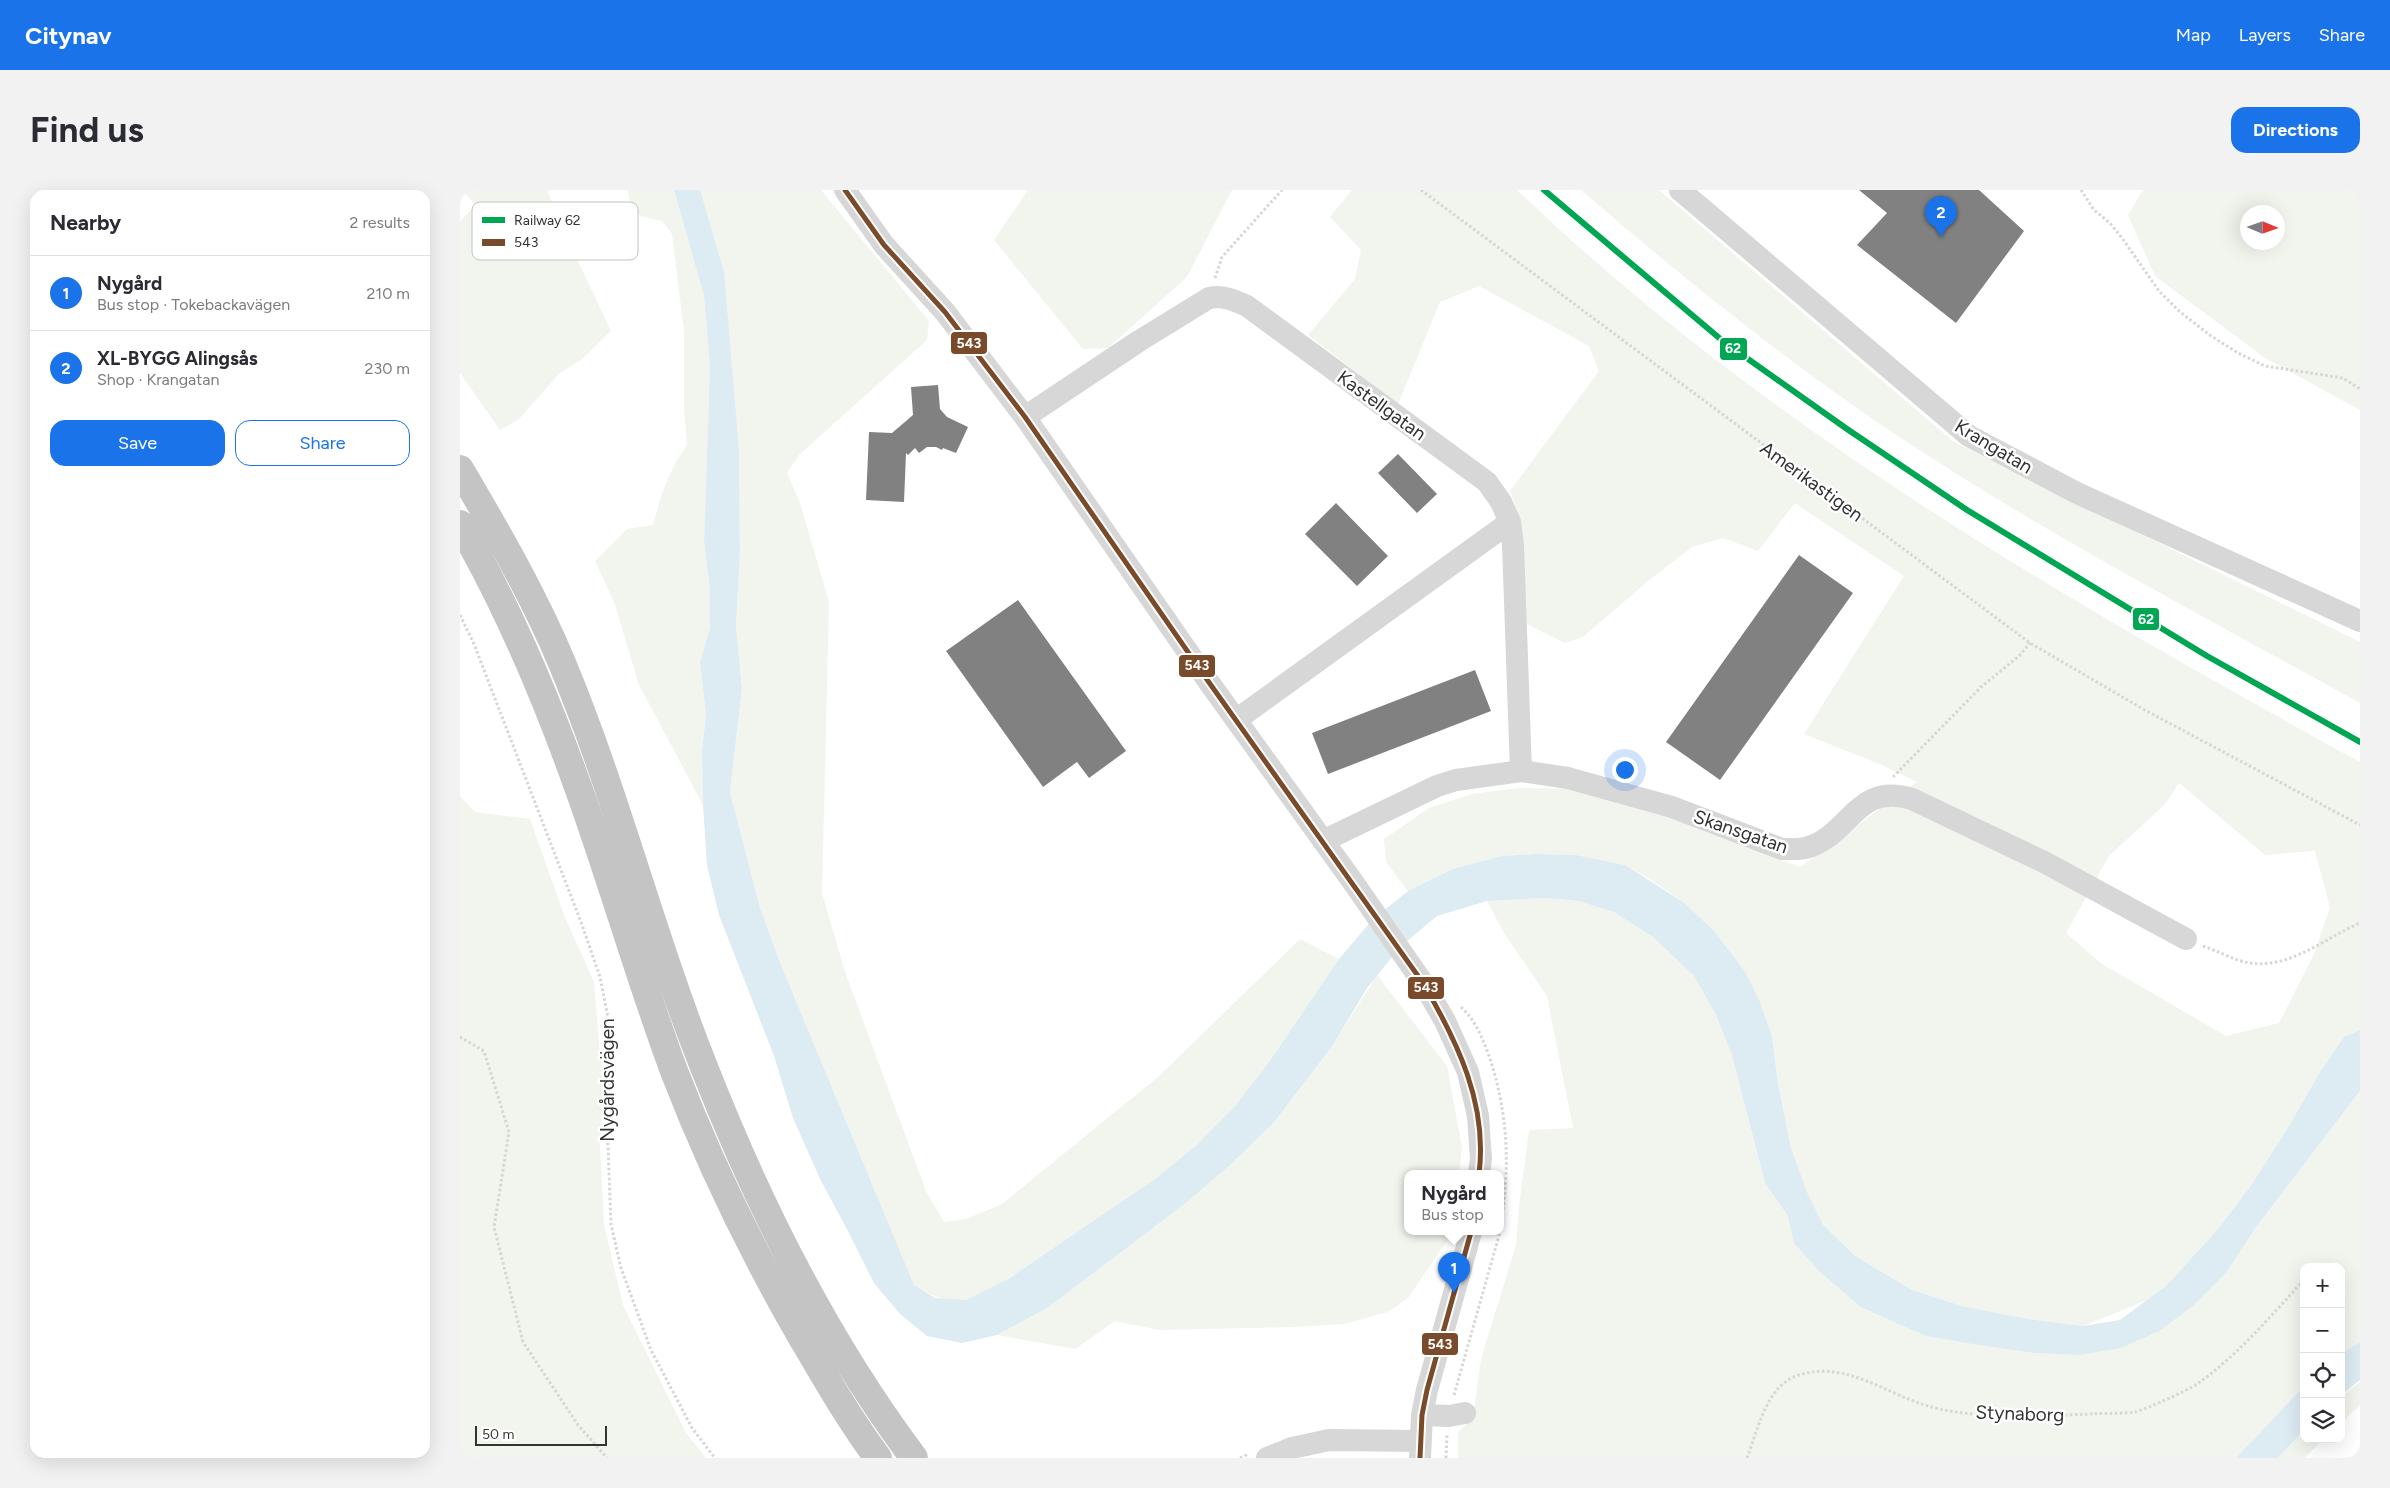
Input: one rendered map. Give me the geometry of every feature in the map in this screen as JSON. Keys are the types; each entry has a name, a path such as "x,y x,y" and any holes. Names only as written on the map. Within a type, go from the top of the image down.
{"highway":[{"path":"460,469 503,542 561,662 605,776 703,1064 733,1139 766,1213 799,1278 845,1358 914,1458"},
{"path":"460,524 476,553 537,681 578,786 674,1071 703,1142 771,1284 832,1390 878,1458"}],"street":[{"path":"845,190 884,245 945,312 1026,417 1236,720 1423,983 1445,1021 1468,1072 1478,1116 1481,1159 1480,1170"},
{"name":"Krangatan","path":"1680,190 1969,436 2077,494 2360,621"},
{"name":"Kastellgatan","path":"1208,298 1225,297 1247,306 1480,476 1487,482 1501,502 1510,522 1516,573 1521,771"},
{"path":"1026,417 1139,341 1208,298"},
{"path":"1236,720 1510,522"},
{"name":"Skansgatan","path":"1323,841 1437,786 1456,780 1521,771 1568,778 1672,807 1764,842 1790,849 1804,849 1818,843 1860,806 1871,799 1884,796 1912,799 2044,862 2186,939"},
{"path":"1267,1458 1292,1448 1329,1440 1420,1449 1422,1415 1433,1365 1471,1235"},
{"path":"1422,1415 1457,1414"}],"path":[{"path":"1208,298 1222,257 1282,190"},
{"name":"Amerikastigen","path":"1421,190 2030,643 2159,718 2360,825"},
{"path":"2081,190 2094,210 2110,223 2122,238 2159,291 2179,311 2211,336 2238,353 2265,366 2343,378 2360,389"},
{"name":"Nygårdsvägen","path":"460,615 474,644 581,922 600,977 609,1023 610,1047 607,1121 610,1224 621,1268 651,1350 692,1428 715,1458"},
{"path":"1884,796 1884,788 1907,761 1981,686 2019,656 2030,643"},
{"path":"2186,939 2249,963 2274,964 2294,957 2360,923"},
{"path":"460,1037 484,1051 509,1132 494,1227 523,1342 578,1425 607,1458"},
{"path":"1457,1414 1464,1354 1499,1235"},
{"name":"Stynaborg","path":"1747,1458 1768,1405 1778,1386 1798,1375 1817,1372 1847,1373 1928,1406 1981,1414 2035,1417 2135,1412 2196,1385 2228,1359 2300,1284"}],"shaded area":[{"path":"463,190 547,190 552,202 473,202"},
{"path":"628,190 674,190 704,296 710,366 704,542 710,589 710,628 700,662 706,715 702,751 703,805 639,685 614,602 595,561 627,529 653,525 666,483 687,445 684,408 684,331 672,234 662,221 640,216 638,213 638,202 631,202"},
{"path":"674,190 700,190 724,272 739,451 740,553 736,626 742,688 730,792 760,908 781,965 914,1285 935,1298 966,1300 1008,1279 1154,1180 1197,1145 1236,1105 1270,1061 1339,959 1372,920 1408,891 1453,869 1501,856 1536,854 1576,855 1625,865 1683,902 1714,931 1746,973 1759,1000 1772,1036 1778,1084 1791,1148 1807,1192 1823,1225 1855,1256 1912,1290 1962,1306 2028,1319 2083,1326 2120,1320 2167,1285 2218,1229 2252,1184 2286,1131 2320,1072 2344,1037 2360,1030 2360,1091 2256,1227 2226,1273 2193,1306 2159,1331 2121,1348 2080,1355 2034,1353 1926,1336 1861,1307 1819,1271 1794,1243 1788,1216 1765,1183 1732,1055 1715,1013 1694,976 1654,938 1614,912 1578,901 1545,898 1487,901 1437,916 1400,947 1367,988 1333,1045 1275,1121 1229,1166 1183,1205 1047,1308 997,1335 962,1343 927,1336 900,1314 874,1283 821,1181 793,1118 774,1056 719,915 707,865 702,751 706,715 700,662 710,628 710,589 704,542 710,366 704,296"},
{"path":"700,190 821,190 929,321 927,340 799,455 787,473 800,503 829,602 822,893 845,972 926,1191 944,1222 966,1219 1002,1204 1158,1077 1300,939 1339,959 1251,1088 1216,1128 1144,1188 1004,1281 984,1293 967,1300 946,1300 914,1285 781,965 760,908 730,792 742,688 736,626 740,553 739,451"},
{"path":"1028,190 1232,190 1187,277 1108,348 1083,349 994,240"},
{"path":"1352,190 1517,190 1612,276 1711,356 1814,432 1919,503 2027,571 2137,637 2360,762 2360,1030 2344,1037 2320,1072 2286,1131 2252,1184 2218,1229 2167,1285 2145,1301 2083,1326 2028,1319 1962,1306 1912,1290 1855,1256 1823,1225 1807,1192 1791,1148 1778,1084 1772,1036 1683,902 1653,881 1625,865 1576,855 1536,854 1501,856 1453,869 1408,891 1386,862 1384,839 1429,808 1471,794 1519,788 1580,789 1682,821 1800,867 1917,782 1882,765 1804,734 1904,576 1795,503 1758,551 1723,538 1692,547 1648,581 1583,637 1565,643 1527,624 1521,521 1510,491 1599,371 1589,346 1479,286 1440,302 1398,404 1308,335 1355,279 1361,250 1330,217","holes":["2179,783 2265,855 2315,851 2330,908 2313,956 2279,1023 2226,1036 2102,964 2066,933 2109,856 2165,804"]},
{"path":"1581,190 1659,190 1954,442 2360,642 2360,703 2085,551 1924,453 1835,392 1748,328"},
{"path":"2143,190 2360,190 2360,410 2265,358 2155,276 2128,215"},
{"path":"472,208 472,260 577,260 611,331 581,360 560,373 518,420 500,430 460,373 460,222"},
{"path":"460,796 475,812 530,819 564,915 594,982 603,1091 600,1145 604,1225 623,1305 686,1433 706,1458 460,1458"},
{"path":"1545,898 1578,901 1614,912 1654,938 1694,976 1715,1013 1732,1055 1765,1183 1788,1216 1795,1243 1926,1336 2034,1353 2080,1355 2226,1273 2256,1227 2360,1091 2360,1342 2345,1351 2345,1263 2300,1263 2300,1390 2236,1458 1458,1458 1458,1432 1473,1418 1481,1359 1516,1245 1529,1130 1573,1128 1547,996 1504,933 1487,901"},
{"path":"1377,975 1447,1066 1462,1148 1459,1170 1404,1170 1404,1235 1451,1235 1408,1298 1388,1312 1344,1324 1159,1330 1115,1321 1075,1349 997,1335 1047,1308 1275,1121 1333,1045"},
{"path":"2360,1342 2360,1380 2345,1392 2345,1353"},
{"path":"2360,1382 2360,1405 2345,1419 2345,1398 2345,1394"},
{"path":"2300,1390 2300,1434 2278,1458 2236,1458"},
{"path":"2300,1434 2300,1443 2320,1443 2304,1458 2278,1458"}],"building":[{"path":"1859,190 1979,190 2024,231 1956,323 1857,245 1887,213"},
{"path":"938,385 940,409 947,417 968,427 956,453 943,448 942,450 936,447 927,447 919,453 915,448 908,455 906,453 904,502 866,500 869,432 892,433 913,415 911,387"},
{"path":"1398,454 1437,494 1417,513 1378,473"},
{"path":"1336,503 1388,556 1357,586 1305,534"},
{"path":"1799,555 1853,593 1720,780 1666,742"},
{"path":"1018,600 1126,751 1089,778 1077,762 1043,787 946,651"},
{"path":"1475,670 1491,711 1328,774 1312,733"}],"rail line":[{"name":"62","path":"1544,190 1724,342 1847,429 1967,510 2207,656 2360,742"}],"transit line":[{"name":"543","path":"845,190 884,245 945,312 1025,417 1208,681 1423,983 1447,1027 1467,1074 1479,1123 1481,1148 1479,1170"},
{"name":"543","path":"1420,1458 1422,1415 1427,1390 1470,1235"}],"place":[{"name":"XL-BYGG Alingsås","path":"1941,237"},
{"name":"Nygård","path":"1454,1293"}]}
